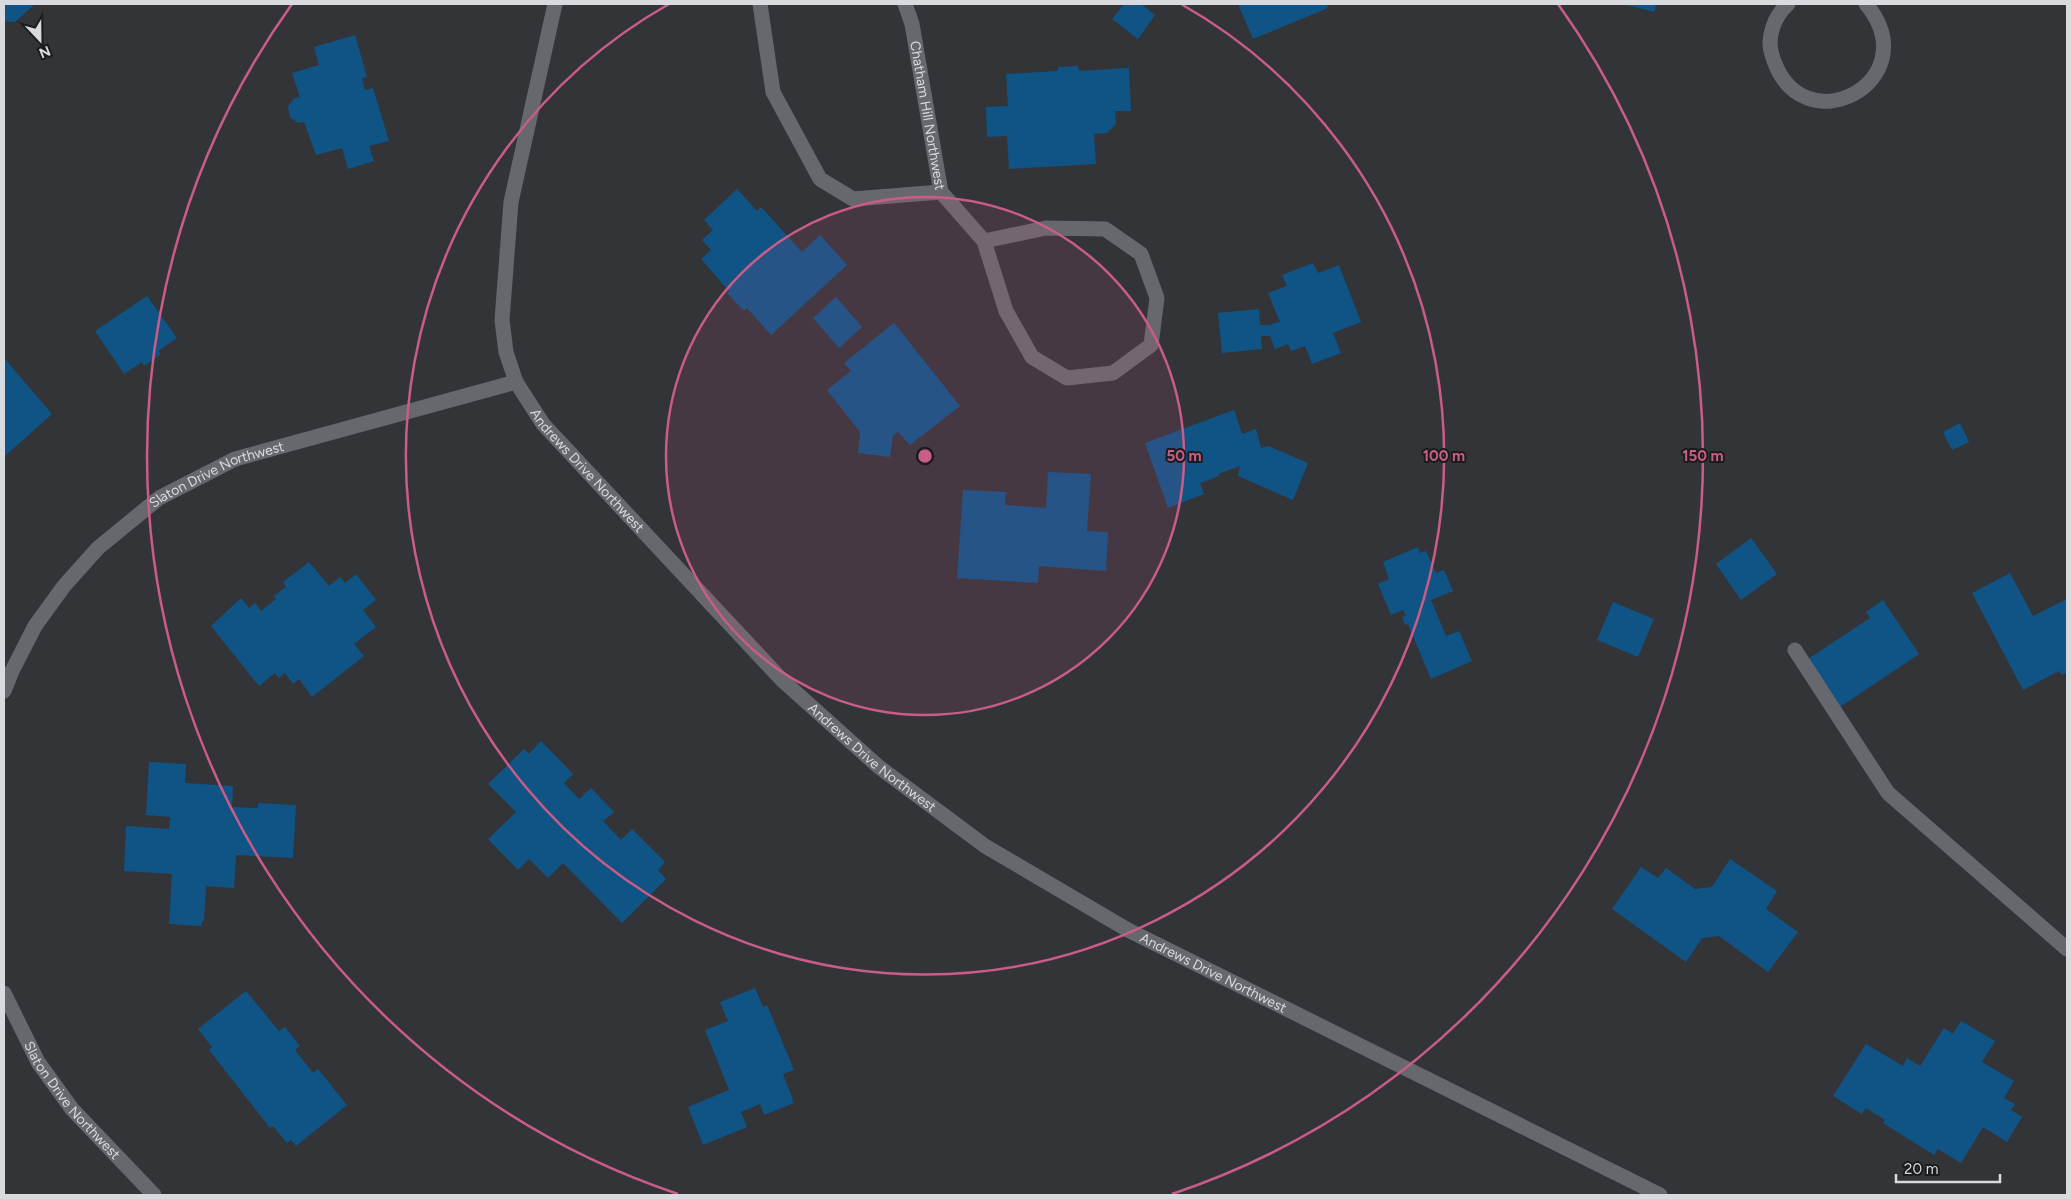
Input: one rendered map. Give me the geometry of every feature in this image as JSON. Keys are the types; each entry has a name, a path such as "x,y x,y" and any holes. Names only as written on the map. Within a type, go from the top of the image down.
{"street":[{"name":"Andrews Drive Northwest","path":"555,4 510,202 502,320 506,352 516,382 543,424 782,680 879,767 985,846 1128,930 1660,1195"},
{"path":"760,4 773,92 820,179 853,199 941,192"},
{"name":"Chatham Hill Northwest","path":"905,4 912,24 941,192 984,241 1006,311 1032,357 1067,378 1113,374 1151,345 1157,298 1141,254 1105,230 1046,228 984,241"},
{"path":"1788,4 1783,8 1772,28 1770,50 1776,71 1791,88 1804,96 1810,99 1833,101 1854,95 1871,80 1882,61 1884,38 1878,17 1866,4"},
{"name":"Slaton Drive Northwest","path":"4,691 35,626 64,586 98,548 159,498 235,459 516,382"},
{"path":"1795,650 1888,793 2067,949"},
{"name":"Slaton Drive Northwest","path":"4,993 38,1062 72,1109 154,1195"}],"building":[{"path":"4,4 35,4 15,22 4,21"},
{"path":"1124,4 1141,4 1155,15 1138,39 1112,19"},
{"path":"1238,4 1326,4 1328,8 1253,39"},
{"path":"1624,4 1656,4 1654,12"},
{"path":"355,35 367,77 362,78 365,90 373,88 389,141 369,146 374,161 348,169 342,148 316,155 304,122 298,123 290,117 288,107 294,98 300,97 292,73 319,65 314,47"},
{"path":"1078,66 1079,71 1129,68 1131,111 1115,111 1116,124 1107,133 1094,134 1096,164 1009,169 1007,136 987,137 986,107 1008,106 1006,74 1058,71 1058,67"},
{"path":"737,189 757,211 761,207 802,252 820,235 847,265 771,335 747,308 744,311 727,293 729,291 701,259 711,250 702,240 713,230 704,220"},
{"path":"1313,263 1318,273 1339,265 1361,322 1333,333 1341,353 1312,364 1305,346 1291,351 1288,344 1275,349 1270,336 1261,336 1262,349 1222,353 1218,313 1259,309 1260,325 1280,322 1268,293 1287,286 1282,275"},
{"path":"147,296 177,338 158,351 161,354 144,366 142,362 124,374 95,331"},
{"path":"836,297 862,327 839,348 813,318"},
{"path":"894,323 960,406 910,445 898,432 893,435 890,457 858,453 860,432 827,390 851,371 844,363"},
{"path":"4,358 52,414 5,456 4,454"},
{"path":"1234,410 1242,434 1256,429 1261,448 1268,446 1308,463 1293,500 1238,476 1240,466 1200,483 1204,494 1168,508 1145,443"},
{"path":"1960,423 1969,442 1952,450 1943,432"},
{"path":"1048,472 1091,474 1087,531 1108,532 1106,571 1039,566 1038,583 957,578 963,490 1006,492 1005,505 1046,508"},
{"path":"1751,538 1777,574 1741,600 1716,564"},
{"path":"1418,547 1420,553 1426,551 1436,573 1444,570 1453,591 1431,600 1446,636 1459,631 1472,661 1431,679 1408,624 1405,625 1402,617 1406,615 1403,610 1391,615 1378,584 1389,579 1383,562"},
{"path":"309,562 329,586 340,577 345,583 356,574 376,600 363,610 376,627 354,644 364,656 312,697 299,679 293,684 285,673 279,678 275,673 259,686 211,626 241,598 249,608 255,603 261,611 276,599 274,596 286,587 283,582"},
{"path":"2010,573 2033,616 2067,599 2067,672 2062,675 2059,671 2023,690 1972,593"},
{"path":"1883,600 1919,654 1840,707 1808,659 1870,618 1866,612"},
{"path":"1613,602 1654,619 1638,657 1597,640"},
{"path":"541,741 573,774 564,783 579,799 591,788 614,812 603,821 621,840 632,829 665,862 658,870 666,879 622,923 563,863 548,878 529,859 518,870 488,839 516,812 488,784 524,749 529,754"},
{"path":"149,762 186,764 185,783 233,786 232,807 258,808 258,803 296,805 293,858 236,855 234,888 206,886 204,921 202,921 201,926 169,924 172,874 124,871 126,826 169,829 170,817 146,815"},
{"path":"1730,859 1777,891 1766,909 1798,932 1768,972 1719,936 1702,938 1686,962 1612,909 1641,867 1658,878 1666,868 1695,889 1712,887"},
{"path":"755,988 763,1007 767,1005 794,1070 783,1074 794,1103 764,1115 760,1104 741,1112 747,1127 703,1145 688,1107 729,1090 705,1030 728,1021 720,1002"},
{"path":"246,991 279,1031 285,1027 300,1046 295,1050 313,1073 318,1069 347,1105 296,1146 291,1140 287,1143 273,1126 270,1128 209,1050 212,1047 198,1029"},
{"path":"1961,1021 1995,1041 1982,1062 2014,1081 2004,1098 2015,1104 2011,1110 2022,1117 2007,1142 1983,1127 1961,1163 1938,1149 1934,1155 1883,1123 1885,1120 1866,1108 1862,1114 1833,1096 1866,1044 1903,1066 1907,1058 1920,1066 1944,1028 1953,1034"}]}
